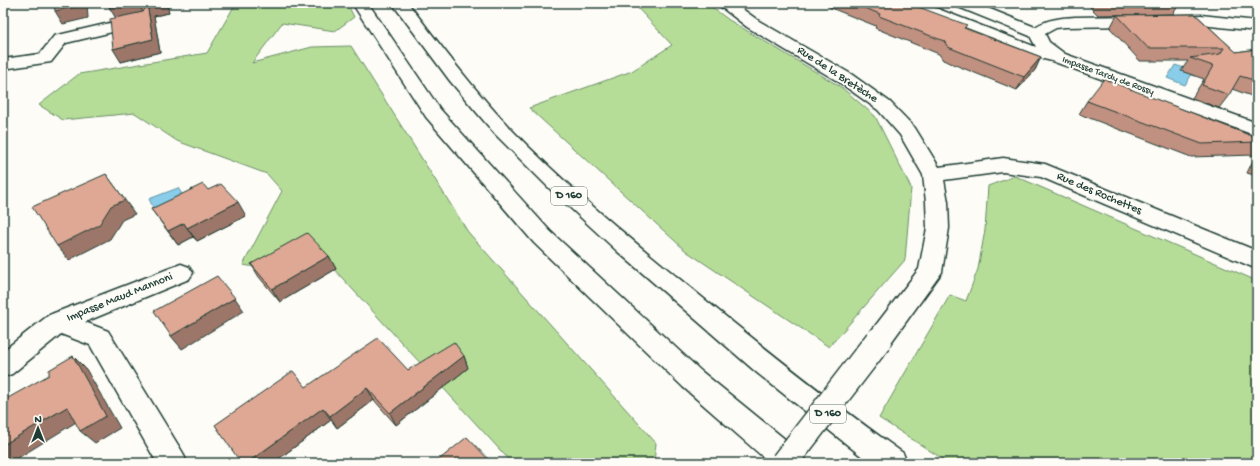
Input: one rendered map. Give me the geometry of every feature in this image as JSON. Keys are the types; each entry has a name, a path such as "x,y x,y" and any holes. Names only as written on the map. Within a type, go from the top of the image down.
{"main road":[{"path":"360,3 432,113 542,237 692,379 792,463"},
{"name":"D 160","path":"400,3 452,74 518,147 588,214 764,364 857,437 893,463"},
{"name":"Rue de la Bretèche","path":"724,3 753,24 846,78 884,106 908,132 933,175 937,202 938,228 930,272 784,463"},
{"path":"923,3 927,10 1025,49 1059,58"},
{"path":"961,3 1038,33 1043,27 1057,23 1075,22 1201,20 1254,27"},
{"path":"3,64 45,58 60,39 144,20"},
{"name":"Impasse Tardy de Rossy","path":"1038,33 1042,44 1059,58 1257,130"},
{"name":"Rue des Rochettes","path":"933,175 1003,165 1045,171 1257,260"},
{"name":"Impasse Maud Mannoni","path":"3,366 58,322 181,273"},
{"name":"Impasse Maud Mannoni","path":"58,322 99,338 173,463"}],"green space":[{"path":"236,3 347,3 354,17 335,31 282,23 252,63 312,47 351,46 468,232 656,443 654,463 512,463 311,244 272,270 243,265 282,191 267,174 177,141 135,113 63,120 39,105 79,74 207,53"},
{"path":"633,3 706,3 729,20 841,87 875,116 911,188 905,260 829,347 686,251 529,108 632,71 672,45"},
{"path":"1015,176 1257,281 1257,463 949,463 879,418 950,295 966,301 978,269 985,230 988,186"}],"water":[{"path":"1175,65 1194,71 1185,85 1167,78"},
{"path":"178,188 184,197 154,209 149,199"}],"building":[{"path":"54,3 79,3 79,6 55,11"},
{"path":"109,3 128,3 109,7"},
{"path":"143,3 152,3 147,4 153,39 113,49 110,19 143,12 146,7"},
{"path":"852,3 908,3 967,25 964,28 1041,57 1024,77 948,47 944,41 879,16 880,14"},
{"path":"1195,14 1236,52 1257,49 1257,81 1240,76 1229,95 1202,85 1213,66 1190,58 1220,54 1224,48 1148,48 1117,15"},
{"path":"1104,79 1257,138 1257,142 1202,144 1087,101"},
{"path":"106,174 125,200 111,206 99,225 57,246 32,207"},
{"path":"203,184 208,190 221,184 238,202 187,228 184,223 168,231 151,209"},
{"path":"307,233 329,256 272,289 251,264"},
{"path":"217,276 235,298 171,336 154,311"},
{"path":"378,338 408,370 454,342 464,356 390,413 367,388 330,416 323,408 247,463 241,463 215,425 293,371 306,387"},
{"path":"73,356 106,416 80,431 67,407 3,445 3,396 7,394 8,398 49,375 49,370"},
{"path":"467,437 492,463 435,463"}]}
